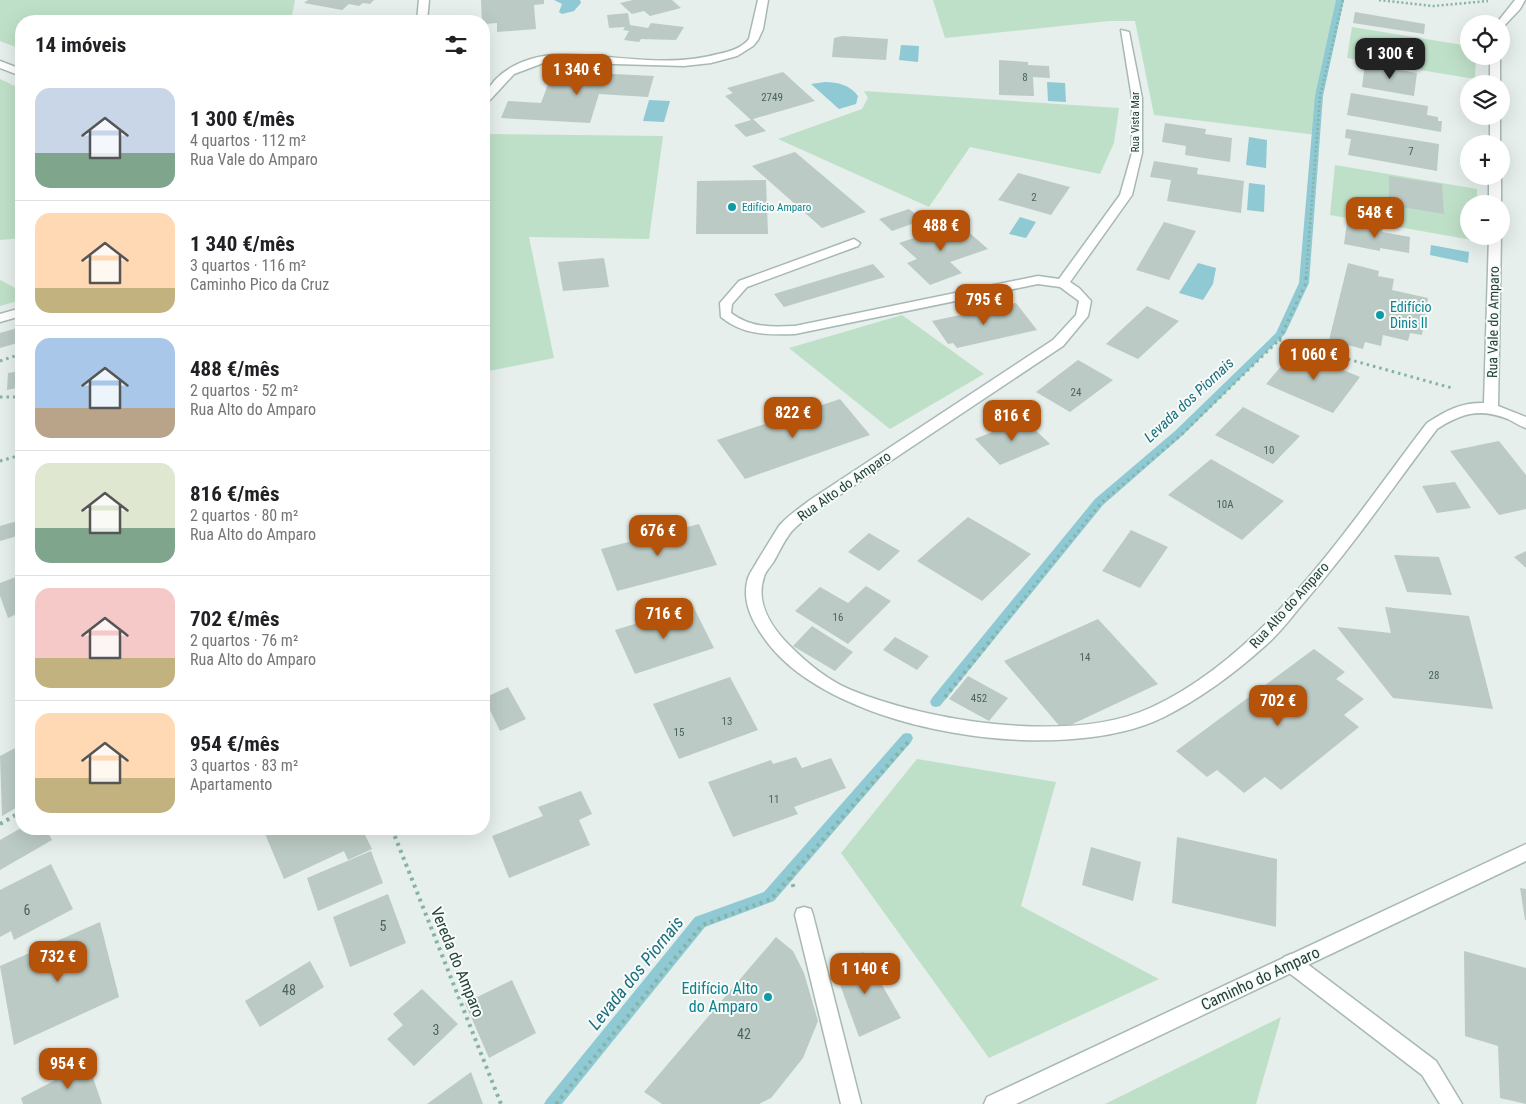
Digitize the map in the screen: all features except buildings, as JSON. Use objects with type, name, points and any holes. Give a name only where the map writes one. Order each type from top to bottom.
[{"type":"street","points":[[423,15],[424,0]]},
{"type":"street","points":[[490,92],[500,80],[511,72],[536,60],[553,58],[692,62],[730,54],[751,43],[756,32],[763,0]]},
{"type":"street","points":[[1507,15],[1520,2]]},
{"type":"street","name":"Rua Vista Mar","points":[[1063,283],[1126,195],[1137,153],[1137,98],[1124,32]]},
{"type":"street","points":[[0,64],[15,70]]},
{"type":"street","points":[[854,243],[743,284],[726,303],[725,314],[737,325],[760,331],[795,330],[1038,280],[1063,283]]},
{"type":"street","name":"Rua Vale do Amparo","points":[[1491,403],[1495,245]]},
{"type":"street","name":"Rua Alto do Amparo","points":[[1063,283],[1077,291],[1085,301],[1082,316],[1058,343],[815,504],[786,528],[756,577],[754,599],[761,622],[776,642],[804,670],[844,694],[926,721],[982,730],[1055,734],[1123,725],[1156,713],[1194,692],[1262,640],[1317,577],[1432,426],[1449,414],[1473,406],[1491,403],[1526,422]]},
{"type":"street","points":[[0,318],[15,314]]},
{"type":"street","name":"Caminho do Amparo","points":[[994,1104],[1526,852]]},
{"type":"street","points":[[804,915],[851,1104]]},
{"type":"street","points":[[1291,963],[1429,1068],[1452,1104]]},
{"type":"path","points":[[556,1104],[702,925],[771,899],[926,721],[1101,503],[1182,434],[1279,340],[1306,284],[1320,96],[1343,0]]},
{"type":"path","points":[[1379,0],[1399,5],[1439,7],[1496,0]]},
{"type":"path","points":[[1279,340],[1491,403]]},
{"type":"path","points":[[0,361],[15,356]]},
{"type":"path","points":[[0,397],[15,397]]},
{"type":"path","points":[[0,461],[15,457]]},
{"type":"path","points":[[0,824],[15,815]]},
{"type":"path","name":"Vereda do Amparo","points":[[394,835],[501,1104]]},
{"type":"green space","points":[[0,0],[295,0],[292,15],[15,15],[15,47],[0,41]]},
{"type":"green space","points":[[933,0],[1343,0],[1320,96],[1317,135],[1154,115],[1135,21],[1109,21],[945,38]]},
{"type":"green space","points":[[1352,27],[1460,45],[1460,65],[1476,65],[1475,75],[1460,75],[1460,77],[1347,58]]},
{"type":"green space","points":[[0,79],[15,86],[15,239],[0,240]]},
{"type":"green space","points":[[864,91],[1119,108],[1114,143],[1100,174],[970,147],[929,207],[778,139],[862,109],[868,98]]},
{"type":"green space","points":[[490,134],[663,136],[649,239],[529,237],[554,358],[490,371]]},
{"type":"green space","points":[[1335,165],[1477,189],[1477,195],[1460,195],[1460,238],[1330,215]]},
{"type":"green space","points":[[0,280],[15,288],[15,302],[0,306]]},
{"type":"green space","points":[[902,315],[984,374],[890,429],[789,348]]},
{"type":"green space","points":[[917,759],[1056,782],[1021,906],[1159,979],[989,1058],[841,853]]},
{"type":"green space","points":[[1281,1017],[1256,1104],[1105,1104]]},
{"type":"water","points":[[554,0],[580,0],[581,3],[574,11],[562,14],[559,12],[562,4]]},
{"type":"water","points":[[901,45],[919,46],[918,62],[899,60]]},
{"type":"water","points":[[825,82],[839,84],[851,89],[858,96],[856,104],[839,109],[811,84]]},
{"type":"water","points":[[1047,82],[1065,83],[1066,102],[1048,101]]},
{"type":"water","points":[[649,100],[670,101],[664,122],[643,121]]},
{"type":"water","points":[[1249,137],[1267,140],[1266,168],[1246,165]]},
{"type":"water","points":[[1249,183],[1265,185],[1264,212],[1247,210]]},
{"type":"water","points":[[1020,217],[1036,222],[1026,238],[1009,234]]},
{"type":"water","points":[[1431,245],[1469,252],[1468,263],[1430,255]]},
{"type":"water","points":[[1198,263],[1216,268],[1213,284],[1203,300],[1179,293]]},
{"type":"waterway","name":"Levada dos Piornais","points":[[936,702],[1099,502],[1179,433],[1280,334],[1304,283],[1319,96],[1340,0]]},
{"type":"waterway","name":"Levada dos Piornais","points":[[552,1104],[700,922],[769,897],[907,738]]},
{"type":"place","name":"Edifício Amparo","points":[[732,207]]},
{"type":"place","name":"Edifício Dinis II","points":[[1380,315]]},
{"type":"place","name":"Edifício Alto do Amparo","points":[[768,997]]}]
